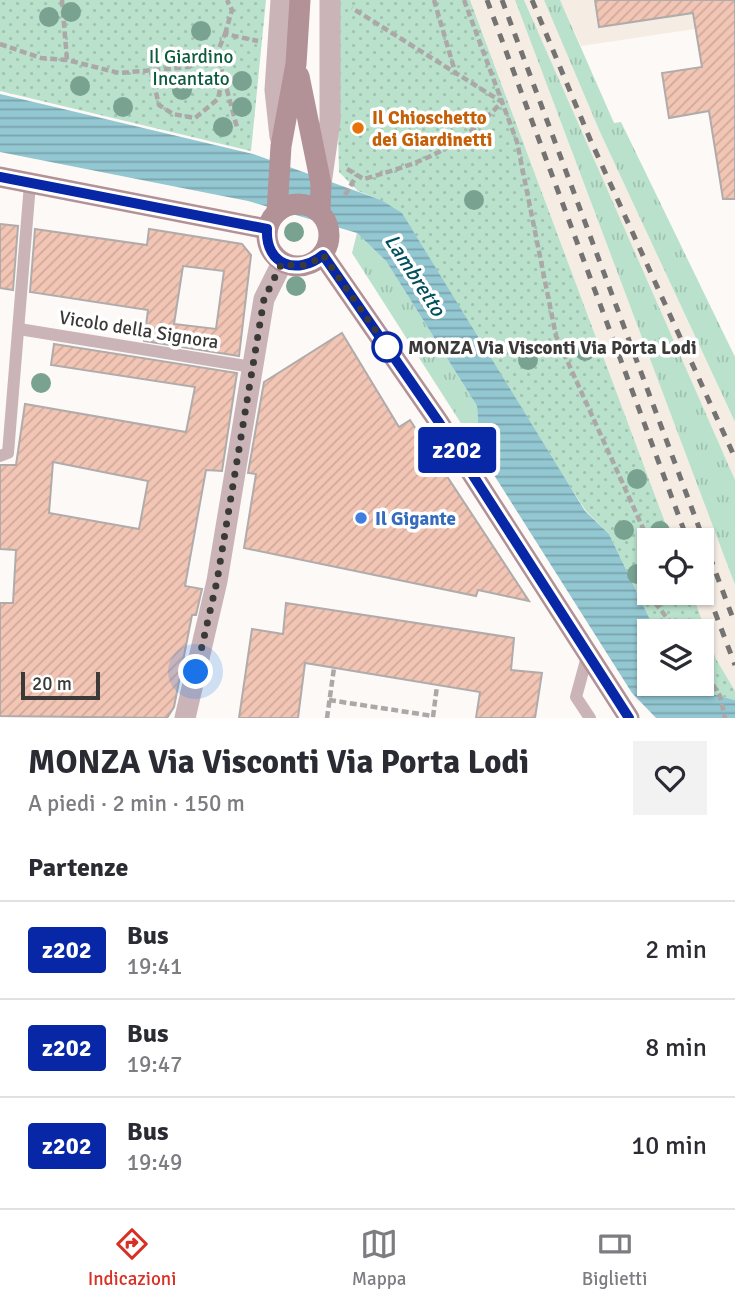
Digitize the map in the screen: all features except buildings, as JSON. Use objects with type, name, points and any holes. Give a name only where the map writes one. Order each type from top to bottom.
[{"type":"main road","points":[[300,0],[296,64],[281,146],[271,253],[282,263],[298,267],[312,264],[326,249]]},
{"type":"main road","points":[[296,64],[321,184],[320,212]]},
{"type":"main road","points":[[0,177],[30,184],[272,220],[290,205],[304,204],[320,212],[328,225],[326,249],[629,718]]},
{"type":"street","points":[[281,0],[275,90],[281,146]]},
{"type":"street","points":[[321,184],[330,121],[336,1]]},
{"type":"street","points":[[185,718],[217,581],[264,299],[282,263]]},
{"type":"lane","points":[[0,457],[8,453],[30,184]]},
{"type":"lane","name":"Vicolo della Signora","points":[[19,329],[252,367]]},
{"type":"lane","points":[[588,653],[576,697],[590,718]]},
{"type":"path","points":[[62,0],[67,60]]},
{"type":"path","points":[[227,0],[232,10],[217,53],[237,127]]},
{"type":"path","points":[[435,0],[456,76]]},
{"type":"path","points":[[464,0],[517,142],[528,185],[556,336],[643,528]]},
{"type":"path","points":[[336,1],[502,102]]},
{"type":"path","points":[[225,34],[278,46]]},
{"type":"path","points":[[0,44],[41,58],[67,60],[119,74],[189,67],[217,53]]},
{"type":"path","points":[[150,72],[159,105],[173,114],[195,118],[219,100],[223,75]]},
{"type":"path","points":[[345,155],[346,169],[364,179],[439,154],[472,133],[502,102]]},
{"type":"path","points":[[349,187],[357,175]]},
{"type":"path","points":[[657,605],[668,619]]},
{"type":"path","points":[[327,718],[334,668]]},
{"type":"path","points":[[329,700],[433,717],[437,686]]},
{"type":"path","points":[[714,686],[720,696],[725,718]]},
{"type":"shaded area","points":[[470,0],[515,0],[714,528],[667,528]]},
{"type":"shaded area","points":[[524,0],[544,0],[600,132],[735,422],[735,480]]},
{"type":"shaded area","points":[[560,0],[735,0],[735,23],[581,46]]},
{"type":"shaded area","points":[[714,529],[735,585],[735,691],[714,654],[714,619],[701,619],[696,605],[714,605]]},
{"type":"green space","name":"Il Giardino Incantato","points":[[0,0],[266,0],[251,151],[0,91]]},
{"type":"green space","points":[[339,0],[470,0],[667,528],[637,528],[637,592],[609,534],[586,511],[381,200],[358,191],[339,172],[336,41]]},
{"type":"green space","points":[[515,0],[524,0],[735,480],[735,585]]},
{"type":"green space","points":[[544,0],[560,0],[614,123],[621,122],[735,357],[735,422],[600,132]]},
{"type":"green space","points":[[357,233],[386,261],[477,406],[480,453],[352,253]]},
{"type":"green space","points":[[643,605],[696,605],[701,619],[650,619]]},
{"type":"green space","points":[[714,654],[735,691],[735,700],[714,695]]},
{"type":"water","name":"Lambretto","points":[[0,94],[253,154],[381,200],[402,213],[585,511],[609,534],[637,592],[637,605],[643,605],[650,619],[637,619],[637,696],[714,695],[735,700],[735,718],[656,718],[632,693],[480,453],[477,406],[386,261],[357,233],[248,201],[0,152]]},
{"type":"railway","points":[[487,0],[683,528]]},
{"type":"railway","points":[[502,0],[735,624]]},
{"type":"railway","points":[[532,0],[590,139],[735,458]]},
{"type":"railway","points":[[712,605],[735,665]]},
{"type":"bus line","name":"z202","points":[[0,177],[267,229],[266,239],[271,253],[282,263],[298,267],[312,264],[323,255],[438,421],[629,718]]},
{"type":"place","name":"Il Chioschetto dei Giardinetti","points":[[358,128]]},
{"type":"place","name":"MONZA Via Visconti Via Porta Lodi","points":[[387,347]]},
{"type":"place","name":"Il Gigante","points":[[361,518]]},
{"type":"route","points":[[196,672],[217,581],[264,299],[282,263],[298,267],[312,264],[323,255],[392,354],[387,347]]}]
